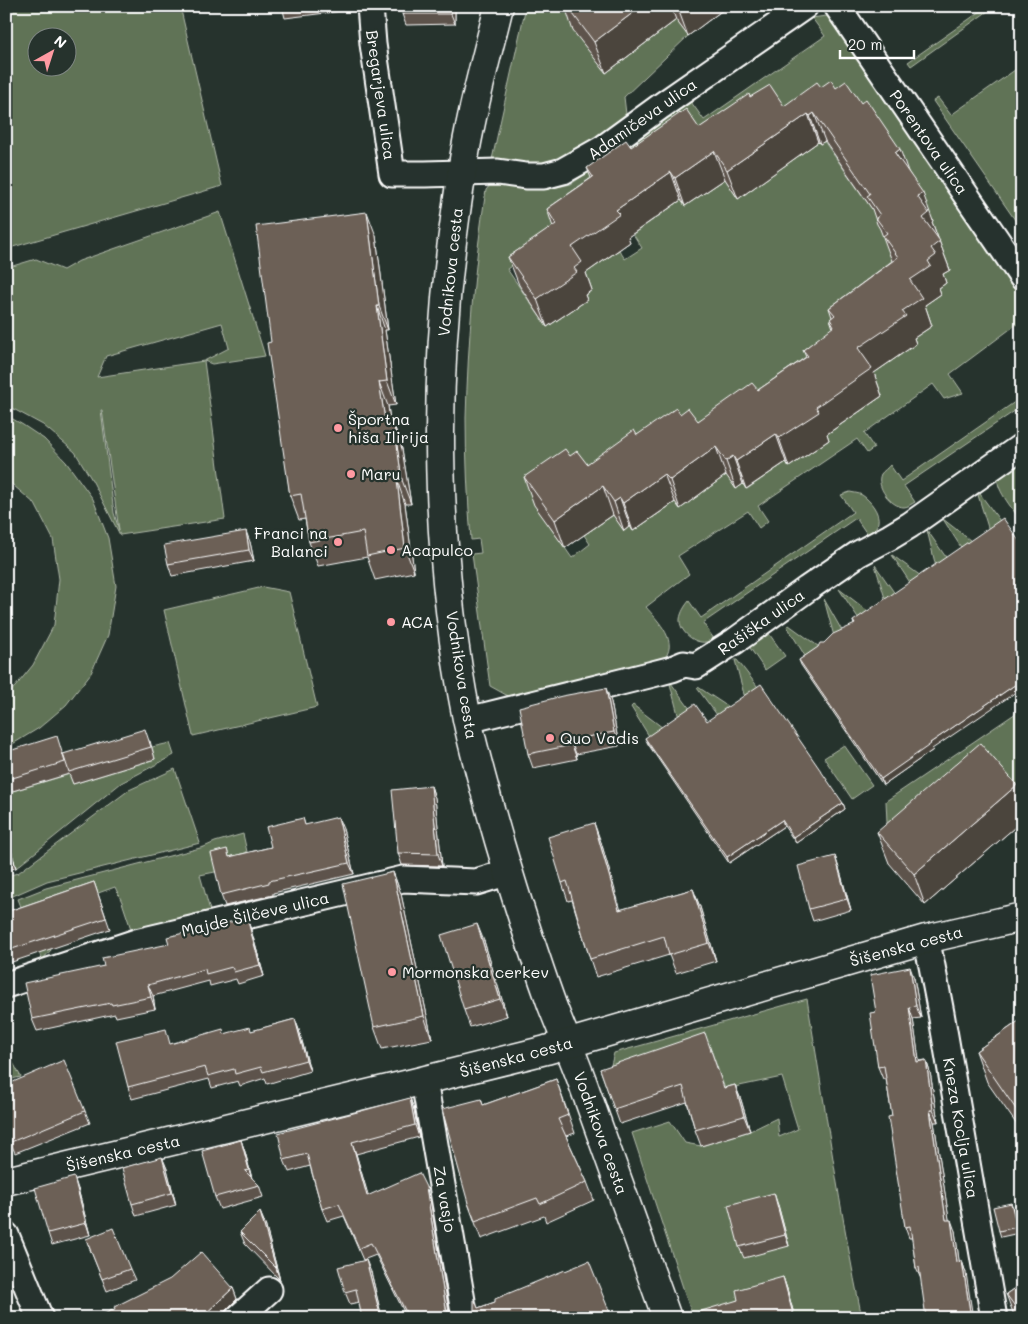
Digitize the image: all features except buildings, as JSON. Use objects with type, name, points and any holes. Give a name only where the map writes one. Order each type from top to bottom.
[{"type":"street","name":"Bregarjeva ulica","points":[[370,6],[373,44],[392,174],[462,173]]},
{"type":"street","name":"Vodnikova cesta","points":[[499,6],[469,131],[450,253],[443,333],[441,492],[444,539],[457,658],[481,777],[539,967],[667,1318]]},
{"type":"street","name":"Adamičeva ulica","points":[[462,173],[498,172],[526,176],[544,176],[563,171],[602,149],[805,6]]},
{"type":"street","name":"Porentova ulica","points":[[837,6],[1022,277]]},
{"type":"street","name":"Rašiška ulica","points":[[468,720],[653,674],[684,664],[696,666],[735,641],[858,554],[910,525],[1022,446]]},
{"type":"street","name":"Majde Šilčeve ulica","points":[[6,985],[136,942],[403,879],[476,882],[509,872]]},
{"type":"street","name":"Šišenska cesta","points":[[6,1181],[424,1081],[568,1044],[926,939],[1022,916]]},
{"type":"street","name":"Kneza Koclja ulica","points":[[926,939],[941,1012],[994,1318]]},
{"type":"street","name":"Za vasjo","points":[[424,1081],[465,1318]]},
{"type":"street","points":[[6,1235],[40,1318]]},
{"type":"street","points":[[238,1318],[269,1290]]},
{"type":"green space","points":[[6,6],[180,6],[222,186],[6,249]]},
{"type":"green space","points":[[526,6],[606,6],[606,73],[676,20],[688,36],[624,97],[626,114],[565,163],[533,168],[491,164]]},
{"type":"green space","points":[[988,6],[995,6],[911,66],[908,62]]},
{"type":"green space","points":[[826,16],[832,18],[1022,298],[1022,330],[1017,324],[950,374],[963,393],[944,399],[933,384],[864,433],[874,448],[867,453],[857,439],[758,506],[768,521],[759,528],[748,511],[678,556],[689,574],[646,607],[666,632],[668,640],[667,654],[659,664],[648,669],[508,696],[490,686],[472,554],[481,553],[479,539],[471,540],[467,479],[466,418],[468,361],[478,247],[486,190],[490,185],[496,184],[533,189],[571,184],[691,102],[704,120],[825,36],[812,18]],"holes":[[[807,125],[933,221],[928,225],[941,276],[938,289],[921,308],[912,339],[869,376],[882,396],[826,435],[829,440],[790,466],[786,462],[747,489],[743,484],[726,475],[675,502],[633,531],[630,526],[624,530],[613,515],[584,535],[590,544],[572,558],[535,505],[845,355],[897,261],[881,222],[824,141],[820,144]],[[805,151],[738,198],[725,179],[685,205],[681,200],[633,234],[642,248],[625,259],[619,250],[582,275],[584,296],[547,327],[507,269],[604,191]]]},
{"type":"green space","points":[[1022,65],[1022,194],[1016,198],[1022,207],[1022,230],[933,101],[938,98],[951,115]]},
{"type":"green space","points":[[220,212],[265,356],[212,364],[204,361],[225,519],[120,535],[92,480],[75,452],[43,425],[6,405],[6,268],[36,259],[63,270],[79,261]],"holes":[[[222,323],[229,348],[204,361],[97,377],[106,356]],[[102,410],[119,530],[114,513]]]},
{"type":"green space","points":[[1022,397],[1022,406],[904,486],[915,502],[905,507],[899,506],[894,504],[885,495],[880,479],[881,474],[890,465],[901,481]]},
{"type":"green space","points":[[6,415],[44,439],[66,462],[93,499],[108,538],[116,586],[108,635],[91,673],[66,705],[39,728],[6,748],[6,695],[33,665],[54,625],[59,579],[53,539],[35,504],[6,479]]},
{"type":"green space","points":[[1022,466],[1022,522],[1003,495],[998,479],[1004,468]]},
{"type":"green space","points":[[850,492],[862,495],[874,507],[878,518],[874,529],[867,534],[856,518],[703,623],[714,639],[701,642],[688,636],[680,624],[680,619],[683,609],[689,601],[701,618],[853,512],[841,495]]},
{"type":"green space","points":[[980,494],[1003,525],[990,534],[978,495]]},
{"type":"green space","points":[[943,519],[975,544],[964,552]]},
{"type":"green space","points":[[927,530],[950,563],[937,571]]},
{"type":"green space","points":[[892,555],[925,579],[913,587]]},
{"type":"green space","points":[[875,565],[898,598],[887,605]]},
{"type":"green space","points":[[263,587],[289,592],[317,707],[193,736],[164,610]]},
{"type":"green space","points":[[839,589],[873,615],[861,622]]},
{"type":"green space","points":[[824,599],[845,636],[835,640]]},
{"type":"green space","points":[[789,625],[822,649],[808,661],[787,626]]},
{"type":"green space","points":[[767,631],[785,656],[765,670],[748,645]]},
{"type":"green space","points":[[735,660],[737,660],[761,691],[746,702]]},
{"type":"green space","points":[[670,684],[693,713],[680,722]]},
{"type":"green space","points":[[698,687],[733,710],[720,719]]},
{"type":"green space","points":[[633,705],[667,731],[652,741],[631,707]]},
{"type":"green space","points":[[1022,709],[1022,808],[992,774],[889,863],[886,801]]},
{"type":"green space","points":[[170,743],[174,755],[121,783],[16,868],[6,832],[6,793],[70,774],[73,784],[155,759],[152,747]]},
{"type":"green space","points":[[844,745],[872,785],[852,799],[824,758]]},
{"type":"green space","points":[[175,769],[200,843],[47,881],[6,899],[6,876],[18,873],[129,790]]},
{"type":"green space","points":[[243,834],[250,865],[200,875],[211,914],[133,935],[115,887],[39,914],[51,950],[42,960],[18,899],[46,888],[204,847]]},
{"type":"green space","points":[[807,999],[862,1318],[795,1318],[787,1289],[723,1318],[693,1318],[632,1133],[670,1121],[685,1143],[701,1146],[750,1131],[777,1118],[779,1137],[798,1129],[782,1077],[725,1089],[711,1050],[606,1085],[614,1053]]},
{"type":"green space","points":[[6,1050],[21,1077],[6,1080]]},
{"type":"place","name":"Športna hiša Ilirija","points":[[338,428]]},
{"type":"place","name":"Maru","points":[[351,474]]},
{"type":"place","name":"Franci na Balanci","points":[[338,542]]},
{"type":"place","name":"Acapulco","points":[[391,550]]},
{"type":"place","name":"ACA","points":[[391,622]]},
{"type":"place","name":"Quo Vadis","points":[[550,738]]},
{"type":"place","name":"Mormonska cerkev","points":[[392,972]]}]
